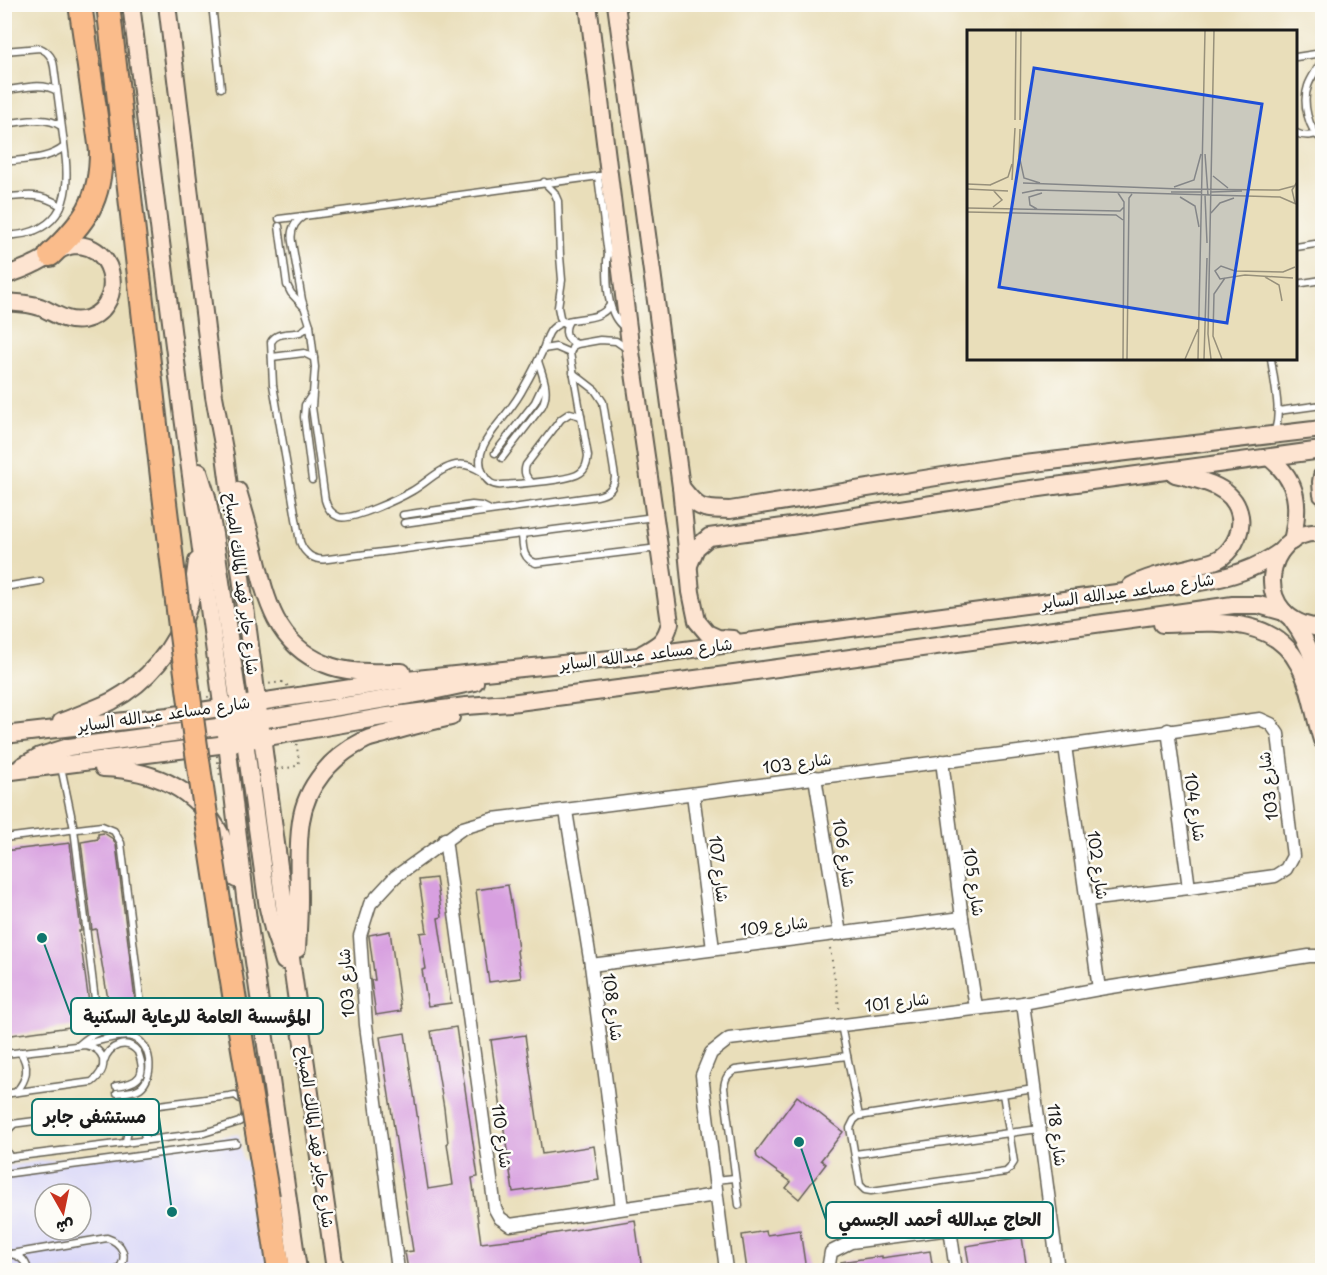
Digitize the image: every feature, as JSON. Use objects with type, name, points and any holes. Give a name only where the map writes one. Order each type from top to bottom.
[{"type":"highway","points":[[50,255],[78,227],[87,214],[95,199],[101,167],[101,151],[80,4]]},
{"type":"highway","points":[[108,4],[182,638],[221,916],[279,1270]]},
{"type":"street","points":[[131,4],[200,539],[240,721]]},
{"type":"street","name":"شارع جابر فهد المالك الصباح","points":[[167,4],[214,396],[225,455],[257,702]]},
{"type":"street","points":[[588,4],[603,128],[603,175],[617,239],[670,623],[667,636],[659,644],[639,656]]},
{"type":"street","points":[[616,4],[697,621],[707,633],[718,638],[755,641]]},
{"type":"street","points":[[603,128],[631,122]]},
{"type":"street","points":[[4,276],[36,263],[66,246],[77,245],[89,247],[99,253],[107,262],[113,283],[105,307],[96,315],[86,319],[74,321],[63,319],[40,307],[25,303],[4,302]]},
{"type":"street","points":[[681,487],[694,503],[705,509],[730,510],[999,467],[1323,429]]},
{"type":"street","points":[[186,438],[201,478],[211,515],[268,908],[280,950],[294,982]]},
{"type":"street","points":[[689,566],[696,548],[709,537],[1003,493],[1323,450]]},
{"type":"street","points":[[225,455],[248,526],[265,595],[274,616],[287,636],[303,652],[325,664],[349,670],[439,676]]},
{"type":"street","points":[[1270,458],[1280,466],[1294,489],[1297,514],[1286,546],[1275,563],[1272,589],[1276,602],[1304,636],[1312,655],[1323,706]]},
{"type":"street","points":[[999,467],[993,473],[992,482],[996,489],[1003,493]]},
{"type":"street","points":[[1119,593],[1151,577],[1221,558],[1232,548],[1239,534],[1240,513],[1235,501],[1226,492],[1200,480],[1173,474],[1144,474]]},
{"type":"street","points":[[1323,476],[1321,482],[1323,495]]},
{"type":"street","name":"شارع مساعد عبدالله الساير","points":[[9,772],[227,744],[240,721],[257,702],[387,682],[639,656],[1229,577],[1256,566],[1304,535],[1323,533]]},
{"type":"street","points":[[42,730],[111,701],[132,688],[165,654],[178,634],[187,612],[200,539]]},
{"type":"street","points":[[667,595],[680,597],[692,592]]},
{"type":"street","name":"شارع مساعد عبدالله الساير","points":[[4,735],[168,716],[240,721],[262,738],[388,716],[734,674],[1233,605],[1259,605],[1306,626],[1323,628]]},
{"type":"street","points":[[1095,625],[1226,623],[1269,634],[1281,642],[1299,664],[1323,740]]},
{"type":"street","points":[[9,772],[40,756],[69,747],[451,687],[512,670]]},
{"type":"street","points":[[294,982],[299,925],[301,819],[316,780],[346,750],[364,740],[400,729],[510,703]]},
{"type":"street","name":"شارع 103","points":[[398,1270],[366,1025],[360,936],[370,904],[395,877],[463,828],[493,819],[1065,746],[1260,718],[1271,724],[1278,734],[1293,856],[1286,869],[1275,876],[1087,900]]},
{"type":"street","name":"شارع 104","points":[[1168,730],[1189,888]]},
{"type":"street","name":"شارع جابر فهد المالك الصباح","points":[[262,738],[334,1270]]},
{"type":"street","points":[[227,744],[246,905],[298,1270]]},
{"type":"street","name":"شارع 102","points":[[1065,746],[1099,989]]},
{"type":"street","name":"شارع 105","points":[[942,761],[976,1008]]},
{"type":"street","points":[[62,765],[122,768],[143,772],[181,789],[211,819],[222,837],[246,905]]},
{"type":"street","name":"شارع 106","points":[[815,777],[834,935]]},
{"type":"street","name":"شارع 107","points":[[693,794],[713,949]]},
{"type":"street","name":"شارع 108","points":[[566,811],[591,965],[622,1208]]},
{"type":"street","name":"شارع 110","points":[[445,839],[495,1209],[500,1218],[510,1225],[716,1195]]},
{"type":"street","name":"شارع 109","points":[[591,965],[962,918]]},
{"type":"street","name":"شارع 101","points":[[1310,956],[1323,948]]},
{"type":"street","name":"شارع 101","points":[[726,1270],[702,1074],[711,1053],[729,1039],[1023,1003],[1099,989],[1310,956],[1323,956]]},
{"type":"street","name":"شارع 118","points":[[1023,1003],[1058,1270]]},
{"type":"street","points":[[828,1270],[831,1252],[851,1242],[950,1229],[1050,1212]]},
{"type":"street","points":[[950,1229],[956,1270]]},
{"type":"lane","points":[[212,4],[221,88]]},
{"type":"lane","points":[[4,51],[34,48],[49,53],[53,62],[67,168],[67,187],[61,206],[50,220],[28,233],[4,236]]},
{"type":"lane","points":[[1297,57],[1323,52]]},
{"type":"lane","points":[[1323,63],[1320,64],[1307,87],[1306,109],[1310,126],[1323,140]]},
{"type":"lane","points":[[4,89],[43,86],[57,91]]},
{"type":"lane","points":[[4,124],[44,120],[61,126]]},
{"type":"lane","points":[[1297,133],[1319,134]]},
{"type":"lane","points":[[4,162],[46,157],[64,147]]},
{"type":"lane","points":[[304,306],[291,293],[287,285],[279,222],[304,216],[603,175],[610,305],[616,321],[628,330]]},
{"type":"lane","points":[[544,182],[551,188],[558,201],[562,280],[558,307],[560,317],[566,322],[568,339],[577,344]]},
{"type":"lane","points":[[4,198],[34,195],[44,197],[61,206]]},
{"type":"lane","points":[[304,216],[294,226],[291,237],[310,326],[316,372],[312,407],[325,500],[329,510],[339,517],[350,517],[394,500],[456,465],[470,466],[482,472]]},
{"type":"lane","points":[[608,255],[617,239]]},
{"type":"lane","points":[[1297,247],[1315,244],[1323,247]]},
{"type":"lane","points":[[1297,284],[1323,280]]},
{"type":"lane","points":[[610,305],[599,315],[558,324],[549,333],[538,360],[514,404],[484,444],[480,455],[482,472],[487,480],[494,485],[502,485],[573,477],[584,470],[588,456],[570,353],[573,346],[577,344],[600,339],[621,344],[631,352]]},
{"type":"lane","points":[[310,326],[300,332],[274,337],[271,342],[273,385],[300,542],[310,556],[328,560],[655,517]]},
{"type":"lane","points":[[543,349],[556,347],[570,353]]},
{"type":"lane","points":[[272,357],[304,353],[314,359]]},
{"type":"lane","points":[[501,458],[542,406],[546,394],[545,382],[538,360]]},
{"type":"lane","points":[[1271,360],[1278,411],[1277,426],[1272,435]]},
{"type":"lane","points":[[404,523],[606,493],[612,487],[615,477],[603,402],[595,390],[573,373]]},
{"type":"lane","points":[[495,453],[535,402],[545,382]]},
{"type":"lane","points":[[312,480],[304,413],[305,405],[313,393]]},
{"type":"lane","points":[[1278,411],[1323,405]]},
{"type":"lane","points":[[531,482],[525,475],[526,465],[561,419],[570,413],[581,416]]},
{"type":"lane","points":[[402,515],[477,505],[491,511]]},
{"type":"lane","points":[[522,534],[525,556],[536,563],[660,548]]},
{"type":"lane","points":[[4,587],[40,581]]},
{"type":"lane","points":[[62,765],[74,829],[97,1016]]},
{"type":"lane","points":[[4,838],[102,826],[114,831],[121,843],[142,1010],[136,1022],[97,1032],[85,1038],[82,1045]]},
{"type":"lane","points":[[841,1025],[859,1116]]},
{"type":"lane","points":[[4,1054],[82,1045],[129,1036],[136,1038],[145,1047],[149,1066],[147,1079],[137,1090],[117,1090],[131,1084],[140,1076],[141,1069],[138,1052],[130,1045],[120,1044],[106,1053],[102,1071],[92,1082],[4,1094]]},
{"type":"lane","points":[[82,1045],[93,1046],[99,1051],[104,1064]]},
{"type":"lane","points":[[16,1093],[26,1075],[25,1060],[20,1052]]},
{"type":"lane","points":[[739,1204],[724,1088],[725,1079],[735,1070],[847,1056]]},
{"type":"lane","points":[[1003,1094],[1014,1162],[1006,1172],[871,1191],[865,1190],[860,1185],[850,1128],[859,1116],[1034,1089]]},
{"type":"lane","points":[[4,1125],[235,1095],[241,1098],[247,1107],[244,1118],[239,1122],[204,1133],[7,1158],[4,1146]]},
{"type":"lane","points":[[144,1107],[141,1124],[146,1140]]},
{"type":"lane","points":[[118,1110],[128,1125],[125,1143]]},
{"type":"lane","points":[[4,1139],[13,1124]]},
{"type":"lane","points":[[855,1154],[1040,1129]]},
{"type":"lane","points":[[4,1174],[236,1143]]},
{"type":"lane","points":[[714,1180],[735,1178]]},
{"type":"lane","points":[[8,1254],[107,1238],[122,1249],[123,1261],[118,1270]]},
{"type":"lane","points":[[8,1254],[16,1255],[24,1260],[28,1270]]},
{"type":"path","points":[[834,935],[841,1025]]},
{"type":"shaded area","points":[[239,1134],[243,1161],[255,1159],[273,1270],[5,1270],[4,1166]]},
{"type":"building","points":[[104,833],[113,839],[116,845],[136,1008],[121,1011],[123,1021],[112,1023],[96,929],[92,930],[81,842],[98,839],[98,834]]},
{"type":"building","points":[[70,843],[92,1024],[4,1036],[4,851]]},
{"type":"building","points":[[436,878],[442,917],[438,918],[451,1003],[428,1006],[422,970],[426,969],[420,933],[427,932],[419,880]]},
{"type":"building","points":[[508,885],[521,978],[489,982],[476,890]]},
{"type":"building","points":[[390,931],[401,1011],[376,1015],[371,980],[375,980],[369,935]]},
{"type":"building","points":[[456,1027],[478,1177],[472,1178],[481,1243],[635,1220],[642,1270],[408,1270],[405,1252],[413,1251],[380,1037],[405,1033],[428,1189],[453,1185],[444,1108],[431,1031]]},
{"type":"building","points":[[525,1035],[542,1154],[594,1146],[599,1180],[513,1192],[491,1040]]},
{"type":"building","points":[[797,1096],[843,1132],[821,1160],[826,1164],[799,1199],[786,1188],[791,1182],[757,1157],[756,1152]]},
{"type":"building","points":[[800,1230],[806,1270],[747,1270],[742,1235],[766,1231],[767,1235]]},
{"type":"building","points":[[1022,1237],[1027,1270],[970,1270],[966,1246]]},
{"type":"building","points":[[930,1251],[933,1270],[842,1270],[841,1262]]},
{"type":"place","name":"المؤسسة العامة للرعاية السكنية","points":[[42,938]]},
{"type":"place","name":"الحاج عبدالله أحمد الجسمي","points":[[799,1142]]},
{"type":"place","name":"مستشفى جابر","points":[[172,1212]]}]
